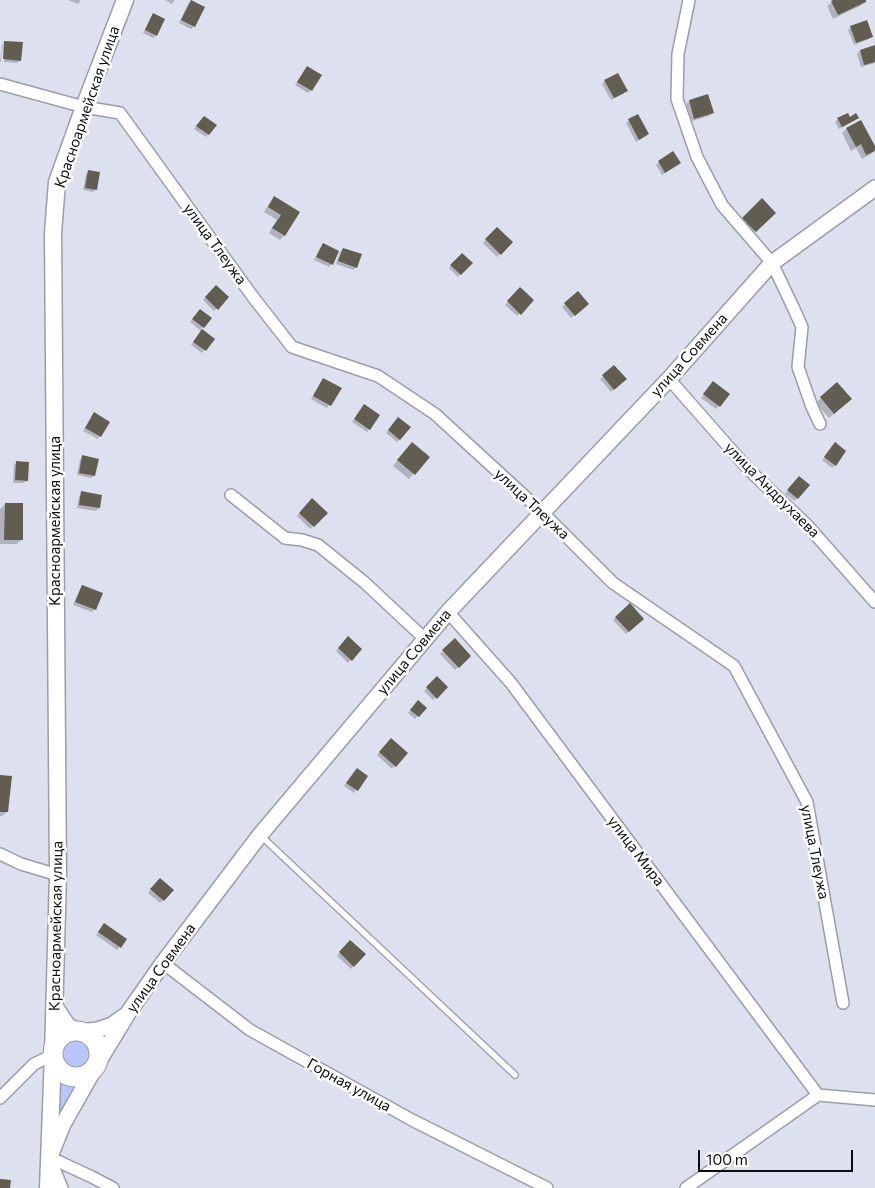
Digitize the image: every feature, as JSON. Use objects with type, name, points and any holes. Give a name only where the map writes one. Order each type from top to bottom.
[{"type":"main road","name":"Красноармейская улица","points":[[49,1157],[58,875],[53,233],[57,182],[125,0]]},
{"type":"main road","points":[[71,1032],[81,1032],[90,1036],[97,1044],[99,1054],[97,1064],[92,1071],[84,1076],[67,1076],[60,1071],[55,1063],[53,1055],[55,1045],[62,1036],[71,1032]]},
{"type":"main road","name":"улица Совмена","points":[[48,1188],[49,1157]]},
{"type":"street","points":[[689,0],[678,54],[677,99],[698,157],[722,205],[772,263],[802,327],[798,367],[820,424]]},
{"type":"street","name":"улица Тлеужа","points":[[0,84],[84,107],[120,113],[253,297],[292,347],[378,376],[435,414],[543,513],[613,583],[734,666],[807,802],[843,1003]]},
{"type":"street","name":"улица Совмена","points":[[49,1157],[63,1124],[97,1064],[128,1013],[163,963],[260,835],[448,612],[669,379],[772,263],[875,188]]},
{"type":"street","name":"улица Андрухаева","points":[[669,379],[749,470],[808,524],[875,602]]},
{"type":"street","points":[[231,495],[284,538],[302,540],[318,545],[364,582],[426,639]]},
{"type":"street","name":"улица Мира","points":[[448,612],[511,683],[818,1095]]},
{"type":"street","points":[[0,854],[21,864],[58,875]]},
{"type":"street","name":"Горная улица","points":[[163,963],[250,1030],[412,1120],[547,1188]]},
{"type":"street","points":[[54,1005],[66,1023],[81,1032],[97,1030],[112,1025],[128,1013]]},
{"type":"street","points":[[0,1098],[34,1064],[53,1055]]},
{"type":"street","points":[[686,1188],[818,1095],[875,1100]]},
{"type":"street","points":[[49,1157],[62,1188]]},
{"type":"street","points":[[49,1157],[92,1176],[113,1188]]},
{"type":"lane","points":[[260,835],[515,1075]]},
{"type":"shaded area","points":[[71,1037],[85,1038],[88,1041],[94,1057],[89,1068],[83,1071],[70,1072],[60,1063],[61,1045]]},
{"type":"shaded area","points":[[58,1072],[70,1081],[79,1081],[61,1112],[58,1111]]},
{"type":"building","points":[[191,0],[205,7],[195,27],[181,20]]},
{"type":"building","points":[[866,0],[866,2],[838,15],[831,1]]},
{"type":"building","points":[[153,13],[165,19],[157,36],[145,30]]},
{"type":"building","points":[[867,20],[873,37],[856,43],[850,26]]},
{"type":"building","points":[[4,41],[23,42],[21,61],[3,59]]},
{"type":"building","points":[[875,45],[875,62],[864,65],[860,50]]},
{"type":"building","points":[[307,66],[322,75],[312,91],[297,82]]},
{"type":"building","points":[[618,73],[628,91],[614,98],[604,80]]},
{"type":"building","points":[[708,94],[714,113],[694,119],[689,100]]},
{"type":"building","points":[[848,113],[850,117],[856,113],[859,118],[842,127],[837,118]]},
{"type":"building","points":[[638,114],[649,134],[639,140],[628,119]]},
{"type":"building","points":[[204,116],[217,125],[209,135],[196,126]]},
{"type":"building","points":[[861,120],[875,146],[875,151],[866,155],[861,144],[856,147],[846,128]]},
{"type":"building","points":[[673,151],[681,163],[665,173],[658,161]]},
{"type":"building","points":[[88,170],[100,172],[97,190],[85,188]]},
{"type":"building","points":[[274,196],[300,212],[285,236],[272,228],[281,215],[268,207]]},
{"type":"building","points":[[762,198],[776,213],[756,232],[742,218]]},
{"type":"building","points":[[497,227],[513,242],[501,255],[485,239]]},
{"type":"building","points":[[323,243],[339,251],[333,265],[316,257]]},
{"type":"building","points":[[343,248],[362,254],[357,268],[338,261]]},
{"type":"building","points":[[462,253],[473,263],[461,275],[450,265]]},
{"type":"building","points":[[216,285],[229,297],[218,310],[205,297]]},
{"type":"building","points":[[520,287],[534,300],[521,315],[507,301]]},
{"type":"building","points":[[578,291],[589,304],[575,316],[564,303]]},
{"type":"building","points":[[200,309],[212,318],[204,328],[192,319]]},
{"type":"building","points":[[202,329],[215,339],[206,351],[193,342]]},
{"type":"building","points":[[614,365],[627,379],[614,390],[602,375]]},
{"type":"building","points":[[323,378],[342,388],[331,406],[313,396]]},
{"type":"building","points":[[713,381],[730,394],[720,407],[703,394]]},
{"type":"building","points":[[837,382],[852,399],[834,414],[820,397]]},
{"type":"building","points":[[364,404],[380,415],[370,430],[354,419]]},
{"type":"building","points":[[94,412],[110,422],[101,437],[85,428]]},
{"type":"building","points":[[398,417],[411,427],[400,440],[388,430]]},
{"type":"building","points":[[412,442],[430,457],[415,475],[397,460]]},
{"type":"building","points":[[835,442],[846,451],[836,466],[824,457]]},
{"type":"building","points":[[82,455],[99,459],[95,476],[79,473]]},
{"type":"building","points":[[16,461],[29,462],[28,481],[15,480]]},
{"type":"building","points":[[799,476],[810,485],[798,499],[787,490]]},
{"type":"building","points":[[81,491],[102,495],[100,508],[79,505]]},
{"type":"building","points":[[312,498],[328,513],[314,527],[299,513]]},
{"type":"building","points":[[5,503],[23,503],[23,540],[4,540]]},
{"type":"building","points":[[82,585],[103,593],[96,610],[75,602]]},
{"type":"building","points":[[630,603],[644,619],[629,632],[615,617]]},
{"type":"building","points":[[348,636],[362,649],[352,661],[338,648]]},
{"type":"building","points":[[455,638],[471,656],[459,668],[442,650]]},
{"type":"building","points":[[437,676],[448,687],[437,699],[426,687]]},
{"type":"building","points":[[418,700],[427,708],[419,717],[410,710]]},
{"type":"building","points":[[391,738],[408,753],[396,767],[379,752]]},
{"type":"building","points":[[357,768],[368,776],[358,791],[346,783]]},
{"type":"building","points":[[0,775],[12,776],[8,812],[0,812]]},
{"type":"building","points":[[160,878],[174,890],[164,901],[150,889]]},
{"type":"building","points":[[104,923],[127,939],[121,948],[98,932]]},
{"type":"building","points":[[350,940],[366,954],[354,967],[339,952]]},
{"type":"building","points":[[0,1179],[11,1180],[10,1188],[0,1188]]}]
